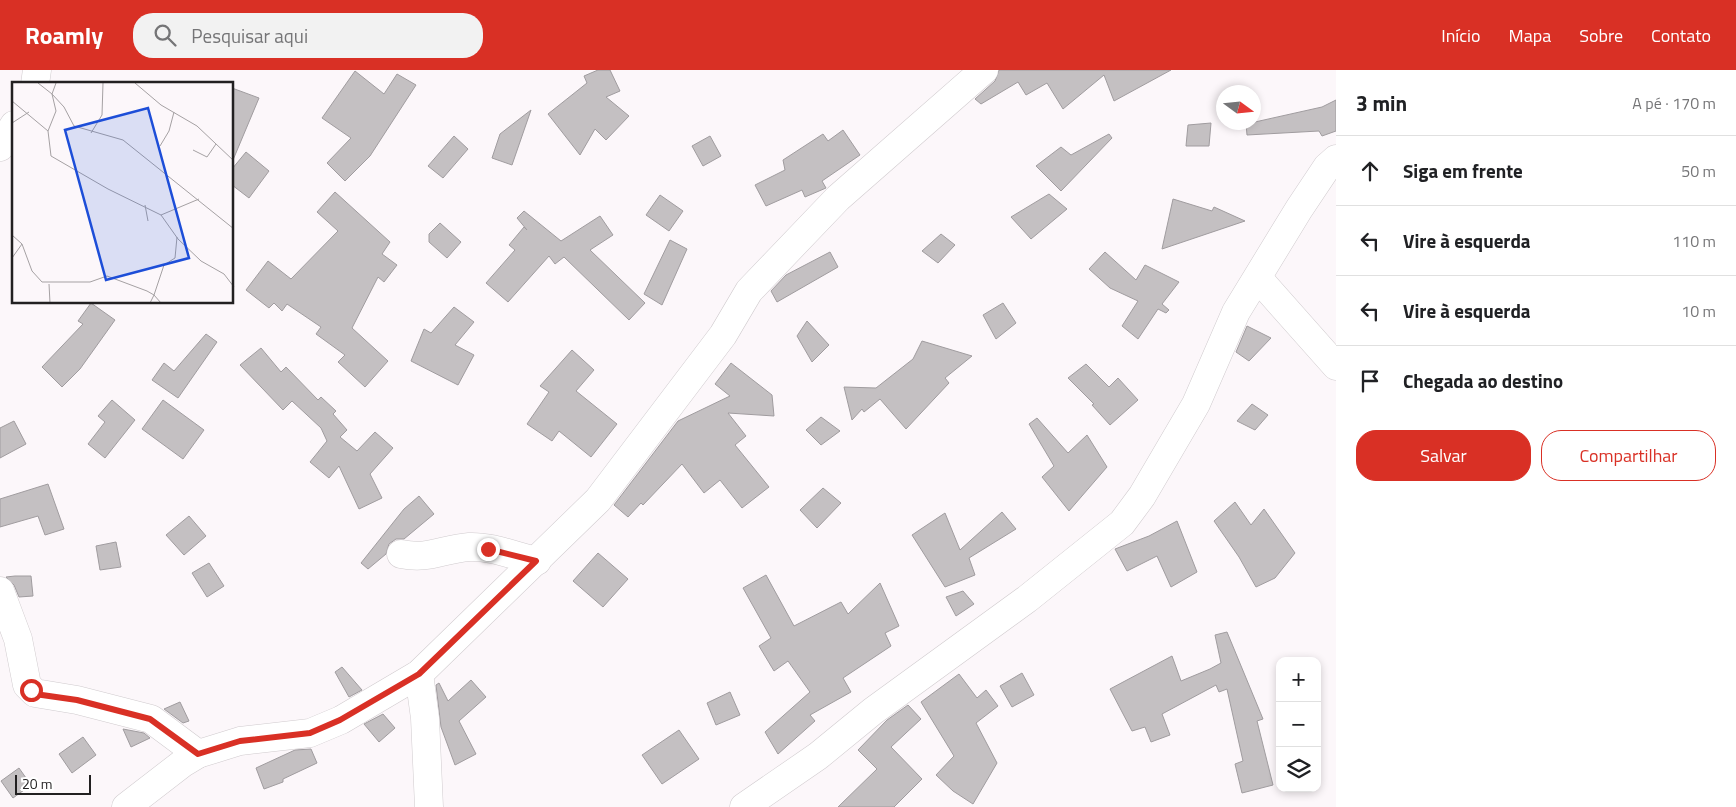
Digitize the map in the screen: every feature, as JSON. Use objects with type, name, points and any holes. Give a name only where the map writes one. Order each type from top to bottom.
[{"type":"street","points":[[126,807],[183,763],[198,754],[240,741],[310,733],[340,720],[419,674],[598,500],[722,335],[749,291],[838,198],[984,70]]},
{"type":"street","points":[[0,147],[12,128]]},
{"type":"street","points":[[744,807],[818,756],[873,711],[1027,599],[1122,523],[1142,496],[1196,404],[1236,312],[1299,209],[1327,167],[1336,159]]},
{"type":"street","points":[[1258,278],[1336,366]]},
{"type":"street","points":[[401,554],[429,556],[470,547],[488,549],[536,561]]},
{"type":"street","points":[[0,591],[18,639],[26,685],[35,694],[77,700],[150,719],[198,754]]},
{"type":"street","points":[[419,674],[425,718],[429,807]]},
{"type":"building","points":[[598,70],[610,70],[620,91],[606,97],[629,116],[606,140],[595,129],[580,155],[548,114],[587,83],[584,76]]},
{"type":"building","points":[[999,70],[1171,70],[1114,101],[1104,75],[1063,109],[1047,83],[1026,95],[1018,82],[981,104],[975,99],[995,81]]},
{"type":"building","points":[[355,71],[384,94],[397,74],[416,85],[370,156],[345,181],[327,163],[351,138],[322,118]]},
{"type":"building","points":[[234,89],[259,98],[234,158]]},
{"type":"building","points":[[1336,100],[1336,131],[1322,136],[1319,131],[1247,135],[1247,130],[1261,130],[1261,121],[1322,107]]},
{"type":"building","points":[[531,110],[512,165],[492,158],[500,134]]},
{"type":"building","points":[[1211,123],[1209,146],[1186,146],[1188,125]]},
{"type":"building","points":[[843,130],[860,155],[822,181],[826,188],[805,197],[802,190],[766,206],[755,185],[785,170],[783,160],[823,134],[828,141]]},
{"type":"building","points":[[1109,134],[1112,138],[1061,191],[1036,166],[1061,147],[1071,155]]},
{"type":"building","points":[[454,136],[468,149],[443,178],[428,166]]},
{"type":"building","points":[[710,136],[721,156],[703,166],[692,146]]},
{"type":"building","points":[[246,152],[269,171],[249,198],[234,187],[234,167]]},
{"type":"building","points":[[335,192],[390,242],[382,254],[397,265],[384,282],[378,277],[352,328],[388,361],[365,387],[338,362],[345,355],[316,334],[321,327],[287,304],[282,311],[274,303],[269,308],[246,290],[268,261],[291,279],[338,231],[317,212]]},
{"type":"building","points":[[1049,194],[1067,209],[1031,239],[1011,217]]},
{"type":"building","points":[[660,195],[683,211],[669,231],[646,215]]},
{"type":"building","points":[[1173,199],[1212,211],[1214,207],[1245,221],[1162,249]]},
{"type":"building","points":[[524,211],[561,241],[600,216],[613,235],[590,250],[645,303],[629,320],[564,257],[555,264],[549,256],[508,302],[486,283],[515,250],[509,245],[524,227],[527,230],[517,218]]},
{"type":"building","points":[[440,223],[461,242],[447,258],[429,242],[429,234]]},
{"type":"building","points":[[941,234],[955,245],[938,263],[922,251]]},
{"type":"building","points":[[670,240],[687,249],[662,305],[644,294]]},
{"type":"building","points":[[830,252],[838,267],[777,302],[771,291],[786,275]]},
{"type":"building","points":[[1105,252],[1136,280],[1145,265],[1179,282],[1162,304],[1169,310],[1166,313],[1158,309],[1138,339],[1122,326],[1138,301],[1110,288],[1089,269]]},
{"type":"building","points":[[1003,303],[1016,323],[996,339],[983,315]]},
{"type":"building","points":[[90,304],[115,320],[80,369],[62,387],[42,367],[83,324],[78,321]]},
{"type":"building","points":[[454,307],[474,322],[455,345],[474,355],[458,385],[411,361],[424,329],[431,333]]},
{"type":"building","points":[[807,321],[829,345],[812,362],[797,336]]},
{"type":"building","points":[[1247,326],[1271,338],[1249,361],[1236,352]]},
{"type":"building","points":[[206,334],[217,342],[178,398],[152,380],[164,363],[174,371]]},
{"type":"building","points":[[922,341],[972,356],[945,378],[949,383],[906,429],[880,399],[864,412],[862,409],[852,420],[844,387],[876,388],[913,359]]},
{"type":"building","points":[[261,348],[281,372],[286,367],[318,400],[321,397],[336,411],[333,414],[347,430],[340,437],[357,451],[375,432],[393,448],[370,474],[382,498],[359,509],[339,466],[329,478],[310,462],[327,441],[321,428],[292,401],[283,410],[240,365]]},
{"type":"building","points":[[572,350],[594,370],[576,391],[617,424],[591,457],[559,431],[552,441],[527,424],[549,392],[540,386]]},
{"type":"building","points":[[731,363],[772,395],[774,416],[728,413],[746,436],[735,445],[769,487],[742,508],[720,480],[704,493],[682,464],[643,505],[641,503],[628,517],[614,505],[678,421],[730,396],[715,384]]},
{"type":"building","points":[[1086,364],[1109,387],[1118,378],[1138,400],[1110,425],[1092,405],[1094,404],[1068,378]]},
{"type":"building","points":[[112,400],[135,420],[105,458],[88,444],[105,422],[98,416]]},
{"type":"building","points":[[163,400],[204,430],[183,459],[142,429]]},
{"type":"building","points":[[1252,404],[1268,415],[1255,430],[1237,421]]},
{"type":"building","points":[[821,417],[840,431],[821,445],[806,430]]},
{"type":"building","points":[[1037,418],[1068,453],[1087,435],[1107,467],[1069,511],[1042,477],[1054,466],[1029,424]]},
{"type":"building","points":[[14,421],[26,444],[0,458],[0,428]]},
{"type":"building","points":[[48,484],[64,529],[45,535],[38,516],[0,527],[0,499]]},
{"type":"building","points":[[823,488],[841,503],[817,528],[800,510]]},
{"type":"building","points":[[419,496],[434,514],[404,539],[396,539],[389,544],[386,554],[368,569],[361,563],[404,509]]},
{"type":"building","points":[[1235,502],[1251,525],[1264,509],[1295,553],[1275,578],[1256,587],[1239,557],[1214,521]]},
{"type":"building","points":[[1002,512],[1016,529],[969,558],[975,575],[945,587],[912,535],[945,513],[960,550]]},
{"type":"building","points":[[189,516],[206,536],[184,555],[166,535]]},
{"type":"building","points":[[1177,521],[1197,572],[1171,587],[1157,556],[1127,571],[1115,549],[1149,536]]},
{"type":"building","points":[[116,542],[121,567],[100,570],[96,546]]},
{"type":"building","points":[[598,553],[628,579],[603,607],[573,581]]},
{"type":"building","points":[[209,563],[224,586],[207,597],[192,573]]},
{"type":"building","points":[[766,575],[794,626],[841,602],[848,614],[880,583],[899,626],[885,633],[891,646],[843,678],[851,692],[810,715],[815,721],[778,754],[765,732],[810,692],[788,661],[774,671],[759,646],[771,638],[743,588]]},
{"type":"building","points":[[31,576],[33,596],[19,597],[14,585],[6,577]]},
{"type":"building","points":[[963,591],[974,604],[956,616],[946,597]]},
{"type":"building","points":[[1227,632],[1263,719],[1257,721],[1273,785],[1242,793],[1235,764],[1243,761],[1227,689],[1219,692],[1216,685],[1162,714],[1170,735],[1151,742],[1145,727],[1132,731],[1110,689],[1172,656],[1181,681],[1210,669],[1221,663],[1215,635]]},
{"type":"building","points":[[342,667],[362,690],[349,697],[335,672]]},
{"type":"building","points":[[1022,673],[1034,695],[1012,707],[1000,686]]},
{"type":"building","points":[[959,674],[977,698],[986,690],[998,706],[976,723],[997,763],[973,804],[953,791],[936,775],[954,756],[921,702]]},
{"type":"building","points":[[471,680],[486,697],[459,721],[476,754],[455,765],[441,727],[436,685],[439,683],[448,701]]},
{"type":"building","points":[[730,692],[740,715],[716,725],[707,703]]},
{"type":"building","points":[[180,702],[189,721],[183,723],[164,709]]},
{"type":"building","points":[[908,705],[921,719],[891,747],[922,779],[894,807],[838,807],[877,769],[858,750],[887,720]]},
{"type":"building","points":[[383,714],[395,728],[379,742],[364,724]]},
{"type":"building","points":[[123,729],[144,733],[150,738],[131,747]]},
{"type":"building","points":[[679,730],[699,759],[662,784],[642,755]]},
{"type":"building","points":[[83,737],[96,755],[72,773],[59,754]]},
{"type":"building","points":[[311,749],[317,763],[283,779],[283,782],[264,789],[256,768],[295,750]]},
{"type":"building","points":[[19,768],[31,785],[13,798],[1,781]]},
{"type":"route","points":[[31,690],[35,694],[77,700],[150,719],[198,754],[240,741],[310,733],[340,720],[419,674],[536,561],[488,549]]}]
